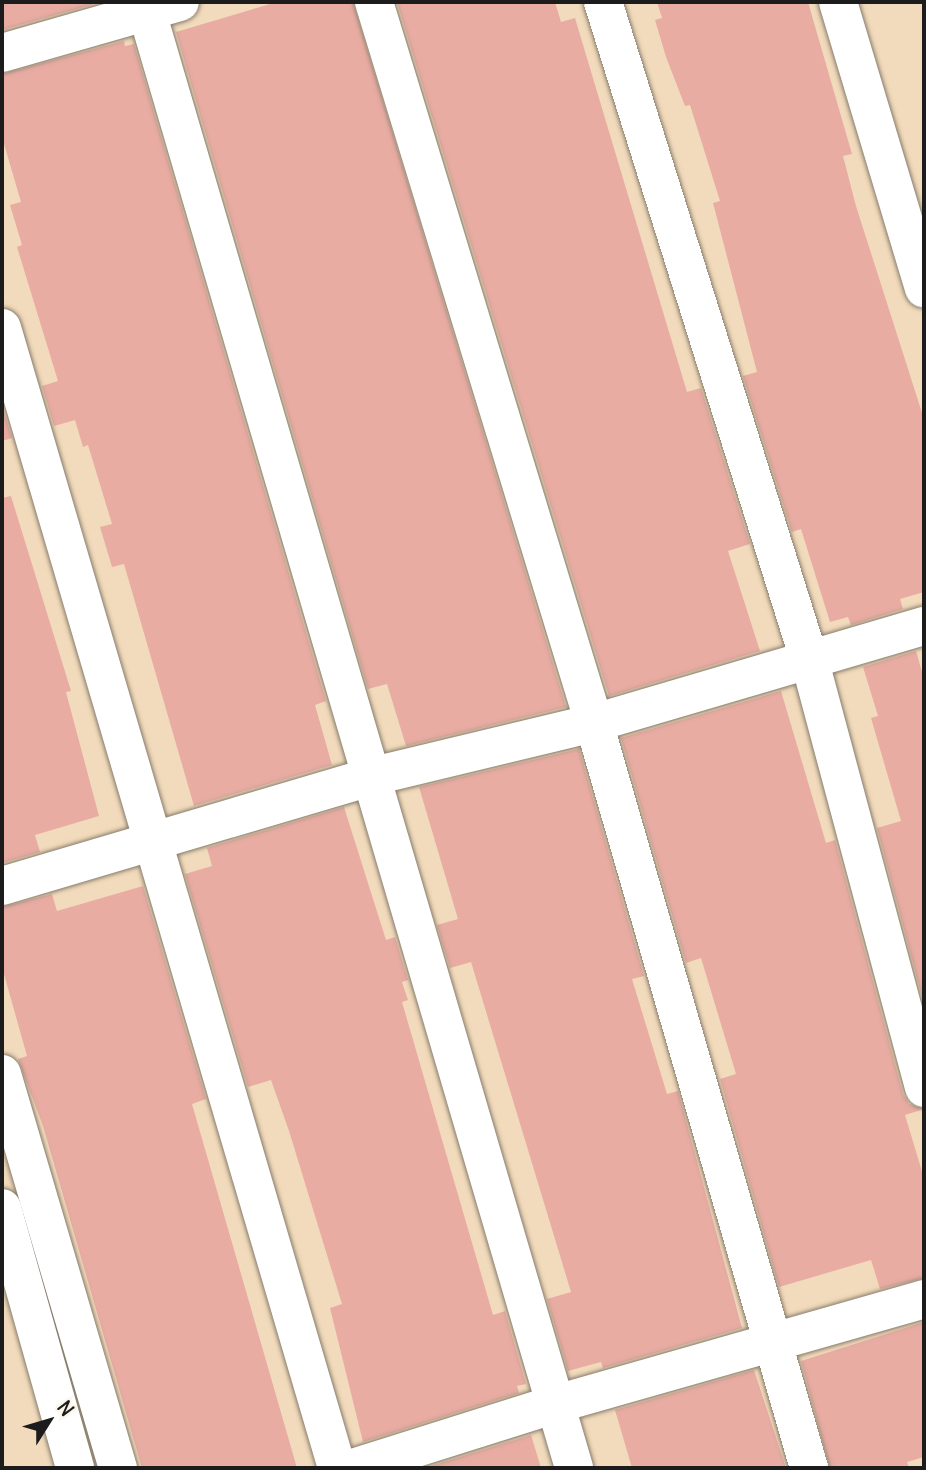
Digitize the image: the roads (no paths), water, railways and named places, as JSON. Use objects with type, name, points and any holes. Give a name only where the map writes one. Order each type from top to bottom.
[{"type":"street","points":[[374,2],[594,723],[809,1468]]},
{"type":"street","points":[[603,2],[810,662],[924,1088]]},
{"type":"street","points":[[838,2],[924,288]]},
{"type":"street","points":[[2,53],[157,5],[369,777],[575,1468]]},
{"type":"street","points":[[2,328],[338,1468]]},
{"type":"street","points":[[2,886],[369,777],[594,723],[810,662],[924,626]]},
{"type":"street","points":[[2,1075],[118,1468]]},
{"type":"street","points":[[2,1208],[75,1468]]},
{"type":"street","points":[[353,1468],[556,1404],[924,1299]]}]
